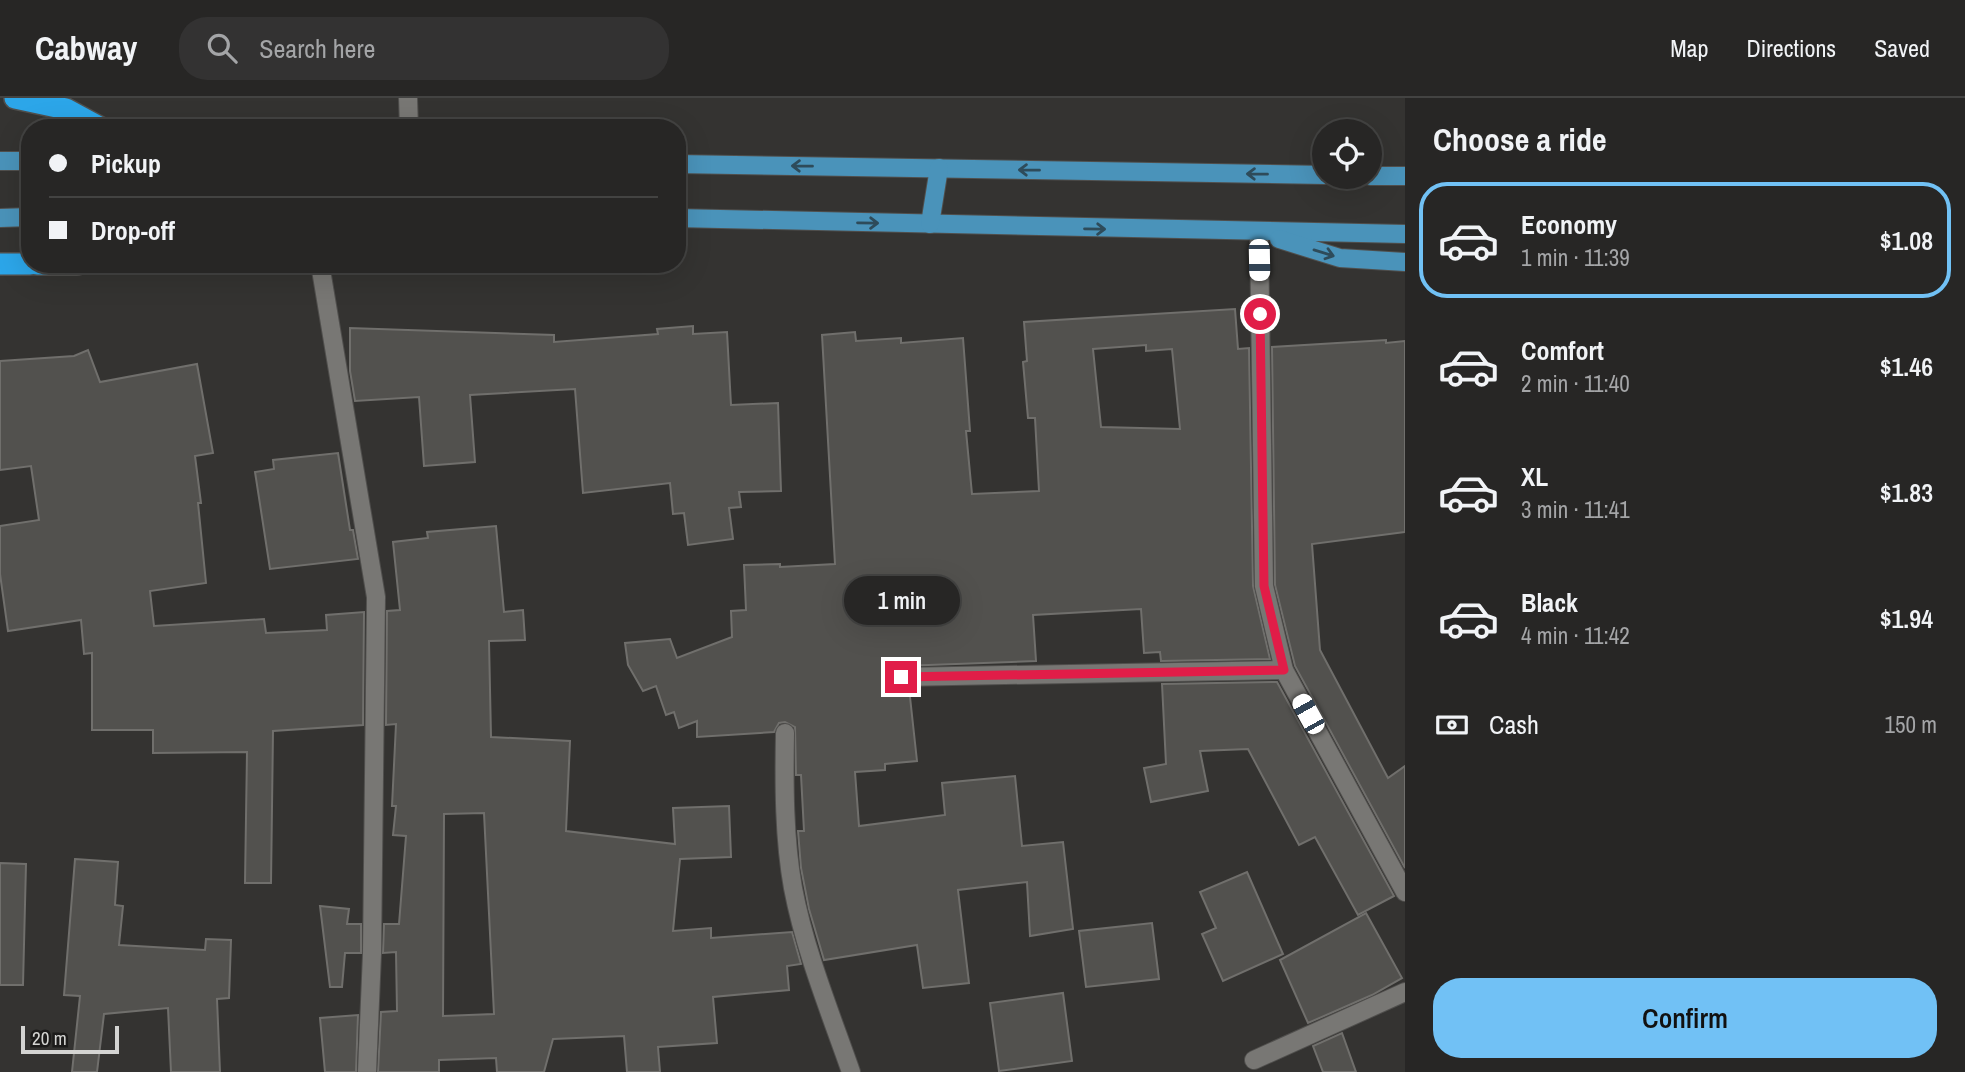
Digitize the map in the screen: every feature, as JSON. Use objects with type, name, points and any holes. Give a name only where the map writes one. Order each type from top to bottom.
[{"type":"highway","points":[[15,98],[66,109],[84,119]]},
{"type":"highway","points":[[0,264],[21,264]]},
{"type":"main road","points":[[0,161],[21,161]]},
{"type":"main road","points":[[686,164],[1312,175]]},
{"type":"main road","points":[[930,224],[940,168]]},
{"type":"main road","points":[[1382,176],[1405,176]]},
{"type":"main road","points":[[0,218],[21,217]]},
{"type":"main road","points":[[686,218],[1259,233],[1405,234]]},
{"type":"main road","points":[[1259,233],[1340,258],[1405,262]]},
{"type":"street","points":[[408,98],[409,119]]},
{"type":"street","points":[[1259,233],[1264,586],[1284,670],[1405,892]]},
{"type":"street","points":[[322,273],[376,597],[372,954],[367,1072]]},
{"type":"street","points":[[901,677],[1284,670]]},
{"type":"street","points":[[785,733],[784,788],[793,887],[814,965],[851,1072]]},
{"type":"street","points":[[1254,1060],[1405,992]]},
{"type":"building","points":[[1235,309],[1238,349],[1249,348],[1253,586],[1270,659],[1161,661],[1160,652],[1144,653],[1141,609],[1033,615],[1036,661],[895,668],[890,677],[892,683],[896,687],[909,688],[917,761],[885,764],[885,770],[855,772],[859,826],[945,815],[942,783],[1015,776],[1022,846],[1063,842],[1073,929],[1030,936],[1027,882],[958,890],[969,983],[923,988],[917,945],[824,960],[809,909],[801,868],[798,831],[804,831],[801,775],[796,775],[795,727],[785,722],[779,723],[774,732],[697,737],[697,721],[679,728],[674,712],[666,715],[656,686],[643,691],[628,665],[625,643],[670,639],[677,658],[732,637],[731,611],[746,610],[744,565],[780,564],[780,567],[835,564],[822,335],[855,332],[856,341],[901,338],[901,343],[963,338],[970,431],[966,431],[972,494],[1039,491],[1035,418],[1028,418],[1023,362],[1027,361],[1024,322]],"holes":[[[1146,345],[1146,351],[1172,349],[1180,429],[1101,427],[1093,349]]]},
{"type":"building","points":[[693,326],[693,334],[727,332],[731,405],[778,403],[781,491],[739,492],[741,507],[729,508],[733,539],[688,545],[684,513],[673,514],[670,483],[583,493],[575,389],[470,395],[475,462],[424,466],[419,397],[355,401],[350,371],[350,328],[554,335],[554,342],[658,334],[657,329]]},
{"type":"building","points":[[1386,340],[1386,343],[1405,341],[1405,532],[1312,544],[1320,650],[1388,778],[1405,766],[1405,868],[1295,666],[1275,585],[1272,347]]},
{"type":"building","points":[[88,350],[100,382],[197,364],[213,453],[195,456],[206,583],[150,591],[154,626],[264,619],[266,633],[327,630],[326,615],[364,612],[363,725],[273,731],[271,883],[245,883],[247,752],[153,753],[153,730],[92,730],[92,653],[84,654],[81,620],[8,631],[0,574],[0,526],[39,520],[31,466],[0,470],[0,361],[74,356]]},
{"type":"building","points":[[338,453],[350,530],[353,530],[358,559],[270,569],[255,472],[274,469],[273,460]]},
{"type":"building","points":[[496,526],[504,612],[523,610],[525,640],[489,641],[491,737],[570,741],[566,831],[675,844],[673,808],[729,806],[731,857],[680,859],[673,931],[711,928],[711,938],[792,932],[801,964],[787,966],[789,990],[713,997],[717,1043],[658,1047],[660,1072],[627,1072],[624,1036],[553,1039],[544,1072],[497,1072],[496,1058],[439,1060],[439,1072],[378,1072],[381,1012],[397,1011],[396,952],[383,953],[384,924],[399,924],[406,836],[393,835],[396,806],[392,806],[396,724],[386,725],[387,611],[400,610],[393,542],[428,538],[427,532]],"holes":[[[484,813],[494,1014],[443,1016],[444,814]]]},
{"type":"building","points":[[1277,682],[1394,896],[1358,915],[1315,837],[1299,845],[1248,749],[1200,751],[1208,791],[1151,802],[1144,768],[1166,764],[1162,684]]},
{"type":"building","points":[[75,859],[118,862],[115,905],[123,906],[119,945],[205,950],[206,939],[231,940],[229,998],[217,999],[220,1072],[171,1072],[168,1008],[104,1014],[97,1072],[72,1072],[80,996],[64,995]]},
{"type":"building","points":[[0,863],[26,864],[23,985],[0,985]]},
{"type":"building","points":[[1247,872],[1283,954],[1223,981],[1202,934],[1216,928],[1200,892]]},
{"type":"building","points":[[320,906],[349,909],[347,924],[361,924],[361,953],[345,953],[342,987],[330,987]]},
{"type":"building","points":[[1366,913],[1402,978],[1372,995],[1308,1023],[1280,960]]},
{"type":"building","points":[[1152,923],[1159,979],[1086,987],[1079,931]]},
{"type":"building","points":[[1063,993],[1072,1061],[999,1071],[990,1003]]},
{"type":"building","points":[[358,1015],[356,1072],[325,1072],[320,1018]]},
{"type":"building","points":[[1342,1033],[1356,1072],[1323,1072],[1313,1046]]},
{"type":"route","points":[[901,677],[1284,670],[1264,586],[1260,314]]}]
